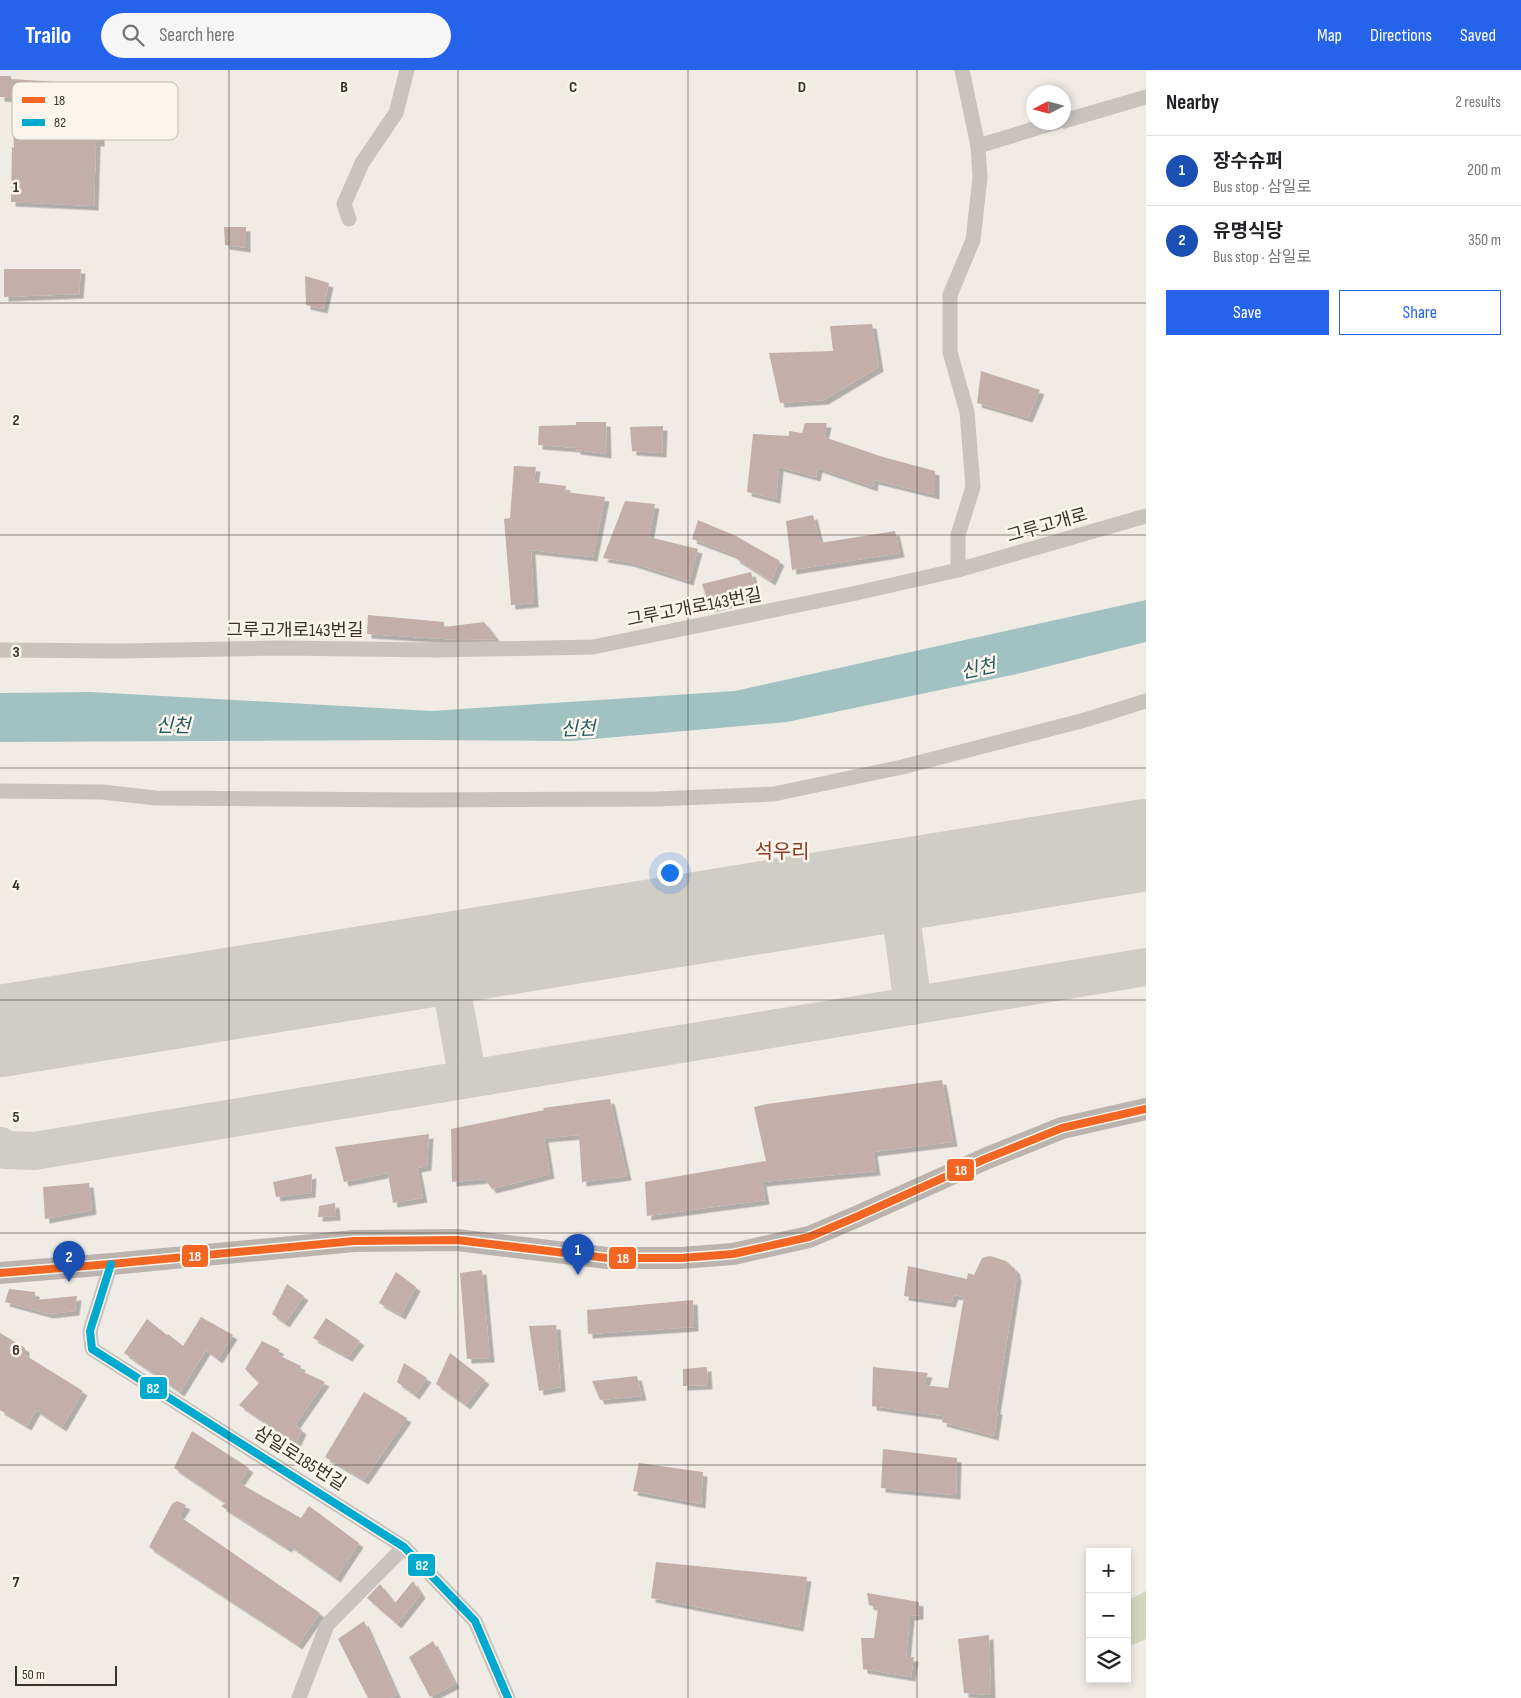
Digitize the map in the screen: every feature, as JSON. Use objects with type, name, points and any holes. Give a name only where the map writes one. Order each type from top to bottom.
[{"type":"main road","points":[[0,1273],[354,1241],[456,1240],[607,1258],[681,1258],[732,1254],[809,1236],[985,1159],[1062,1128],[1146,1109]]},
{"type":"street","points":[[349,219],[344,204],[362,163],[396,113],[407,70]]},
{"type":"street","points":[[958,570],[958,536],[973,487],[968,412],[950,352],[950,295],[973,240],[980,178],[978,146],[962,70]]},
{"type":"street","points":[[1071,119],[1146,96]]},
{"type":"street","points":[[978,146],[1031,130]]},
{"type":"street","name":"그루고개로","points":[[958,570],[1146,516]]},
{"type":"street","name":"그루고개로143번길","points":[[0,650],[121,651],[278,648],[437,650],[593,647],[852,594],[958,570]]},
{"type":"street","points":[[0,791],[102,792],[156,798],[416,800],[657,800],[774,794],[902,767],[1085,720],[1146,701]]},
{"type":"street","name":"삼일로185번길","points":[[111,1264],[90,1331],[92,1349],[404,1547],[474,1621],[508,1698]]},
{"type":"street","points":[[299,1698],[327,1625],[404,1547]]},
{"type":"green space","points":[[1146,1591],[1146,1639],[1131,1646],[1131,1638],[1131,1599]]},
{"type":"water","name":"신천","points":[[1146,600],[1146,642],[1021,673],[787,722],[571,741],[0,742],[0,693],[91,692],[432,711],[735,691]]},
{"type":"building","points":[[0,76],[11,76],[11,79],[59,82],[12,82],[12,98],[0,97]]},
{"type":"building","points":[[14,140],[100,140],[100,142],[96,142],[94,206],[11,202],[12,147],[14,148]]},
{"type":"building","points":[[224,227],[246,227],[246,248],[225,245]]},
{"type":"building","points":[[4,269],[81,269],[79,294],[4,297]]},
{"type":"building","points":[[305,276],[329,283],[323,309],[306,305]]},
{"type":"building","points":[[872,324],[879,367],[824,400],[780,403],[769,353],[833,351],[830,326]]},
{"type":"building","points":[[981,371],[1040,390],[1028,418],[977,403]]},
{"type":"building","points":[[576,422],[606,422],[607,454],[576,450],[576,448],[538,445],[539,426],[576,425]]},
{"type":"building","points":[[805,423],[827,423],[824,437],[883,457],[935,471],[935,495],[874,480],[873,487],[818,468],[816,477],[779,467],[776,499],[747,492],[753,434],[789,436],[789,431],[802,433]]},
{"type":"building","points":[[663,426],[662,453],[632,451],[630,427]]},
{"type":"building","points":[[514,466],[536,467],[534,482],[566,486],[565,492],[605,497],[593,557],[531,550],[534,603],[511,605],[504,519],[510,518]]},
{"type":"building","points":[[625,501],[655,504],[649,537],[698,549],[689,581],[629,562],[603,558]]},
{"type":"building","points":[[813,515],[820,543],[895,531],[900,553],[792,570],[786,521]]},
{"type":"building","points":[[698,520],[736,536],[780,561],[771,581],[735,558],[737,556],[692,539]]},
{"type":"building","points":[[751,572],[757,596],[710,608],[702,584]]},
{"type":"building","points":[[368,615],[444,622],[444,627],[484,622],[497,639],[459,640],[367,634]]},
{"type":"building","points":[[942,1080],[953,1142],[873,1152],[876,1171],[762,1182],[765,1200],[647,1216],[645,1182],[766,1161],[754,1107]]},
{"type":"building","points":[[610,1099],[627,1176],[582,1182],[579,1135],[544,1138],[550,1174],[492,1189],[485,1179],[452,1182],[451,1129],[544,1110],[543,1108]]},
{"type":"building","points":[[429,1134],[427,1166],[417,1168],[423,1198],[393,1203],[388,1173],[344,1182],[335,1147]]},
{"type":"building","points":[[312,1174],[311,1193],[276,1197],[273,1182]]},
{"type":"building","points":[[89,1183],[92,1210],[45,1219],[43,1187]]},
{"type":"building","points":[[335,1203],[336,1216],[318,1217],[319,1206]]},
{"type":"building","points":[[990,1256],[1006,1261],[1015,1269],[1017,1277],[996,1410],[998,1410],[994,1436],[942,1422],[943,1416],[872,1406],[873,1367],[928,1373],[924,1385],[948,1388],[964,1297],[954,1295],[951,1303],[904,1296],[908,1266],[967,1279],[968,1273],[974,1275],[982,1258]]},
{"type":"building","points":[[482,1270],[490,1358],[467,1359],[460,1273]]},
{"type":"building","points":[[396,1272],[416,1287],[401,1315],[379,1303]]},
{"type":"building","points":[[287,1284],[304,1296],[285,1323],[272,1314]]},
{"type":"building","points":[[9,1289],[35,1292],[35,1300],[77,1296],[75,1311],[49,1314],[5,1302]]},
{"type":"building","points":[[693,1300],[694,1327],[588,1334],[587,1310]]},
{"type":"building","points":[[201,1317],[233,1335],[218,1359],[206,1350],[180,1392],[124,1353],[147,1319],[183,1346]]},
{"type":"building","points":[[326,1318],[360,1341],[348,1357],[313,1338]]},
{"type":"building","points":[[556,1325],[561,1387],[539,1391],[529,1326]]},
{"type":"building","points":[[0,1333],[25,1348],[25,1355],[83,1391],[62,1427],[36,1410],[27,1426],[0,1410]]},
{"type":"building","points":[[262,1341],[280,1350],[276,1354],[301,1366],[299,1370],[325,1382],[295,1425],[302,1430],[296,1443],[239,1405],[259,1383],[245,1369]]},
{"type":"building","points":[[450,1353],[485,1380],[466,1405],[436,1384]]},
{"type":"building","points":[[404,1363],[427,1378],[415,1395],[397,1382]]},
{"type":"building","points":[[707,1367],[708,1385],[683,1386],[683,1369]]},
{"type":"building","points":[[637,1376],[642,1396],[600,1400],[592,1381]]},
{"type":"building","points":[[364,1392],[407,1418],[364,1480],[325,1457]]},
{"type":"building","points":[[192,1431],[249,1468],[239,1483],[301,1518],[309,1506],[359,1543],[336,1578],[289,1545],[287,1548],[221,1506],[226,1503],[174,1468]]},
{"type":"building","points":[[883,1449],[957,1458],[956,1495],[881,1488]]},
{"type":"building","points":[[639,1463],[703,1472],[701,1504],[633,1491]]},
{"type":"building","points":[[177,1501],[186,1505],[179,1516],[320,1613],[298,1645],[149,1547],[172,1504]]},
{"type":"building","points":[[656,1562],[807,1577],[799,1627],[651,1598]]},
{"type":"building","points":[[413,1581],[421,1594],[397,1624],[367,1598],[380,1584],[395,1603]]},
{"type":"building","points":[[867,1593],[919,1602],[919,1615],[910,1616],[906,1657],[914,1657],[911,1677],[863,1669],[861,1638],[874,1638],[878,1608],[869,1605]]},
{"type":"building","points":[[364,1621],[397,1695],[391,1698],[368,1698],[338,1639]]},
{"type":"building","points":[[989,1635],[991,1695],[964,1693],[958,1639]]},
{"type":"building","points":[[433,1641],[455,1684],[430,1697],[409,1657]]},
{"type":"taxiway","points":[[897,885],[913,1006]]},
{"type":"taxiway","points":[[446,959],[468,1079]]},
{"type":"taxiway","points":[[0,1146],[6,1150],[34,1151],[1146,967]]},
{"type":"runway","points":[[0,1031],[1146,845]]},
{"type":"transit line","name":"18","points":[[0,1273],[354,1241],[457,1240],[607,1258],[681,1258],[733,1254],[809,1237],[985,1159],[1062,1128],[1146,1109]]},
{"type":"transit line","name":"82","points":[[111,1264],[90,1331],[92,1349],[404,1547],[475,1621],[508,1698]]},
{"type":"place","name":"장수슈퍼","points":[[578,1275]]},
{"type":"place","name":"유명식당","points":[[69,1282]]},
{"type":"district","name":"석우리","points":[[782,851]]}]
